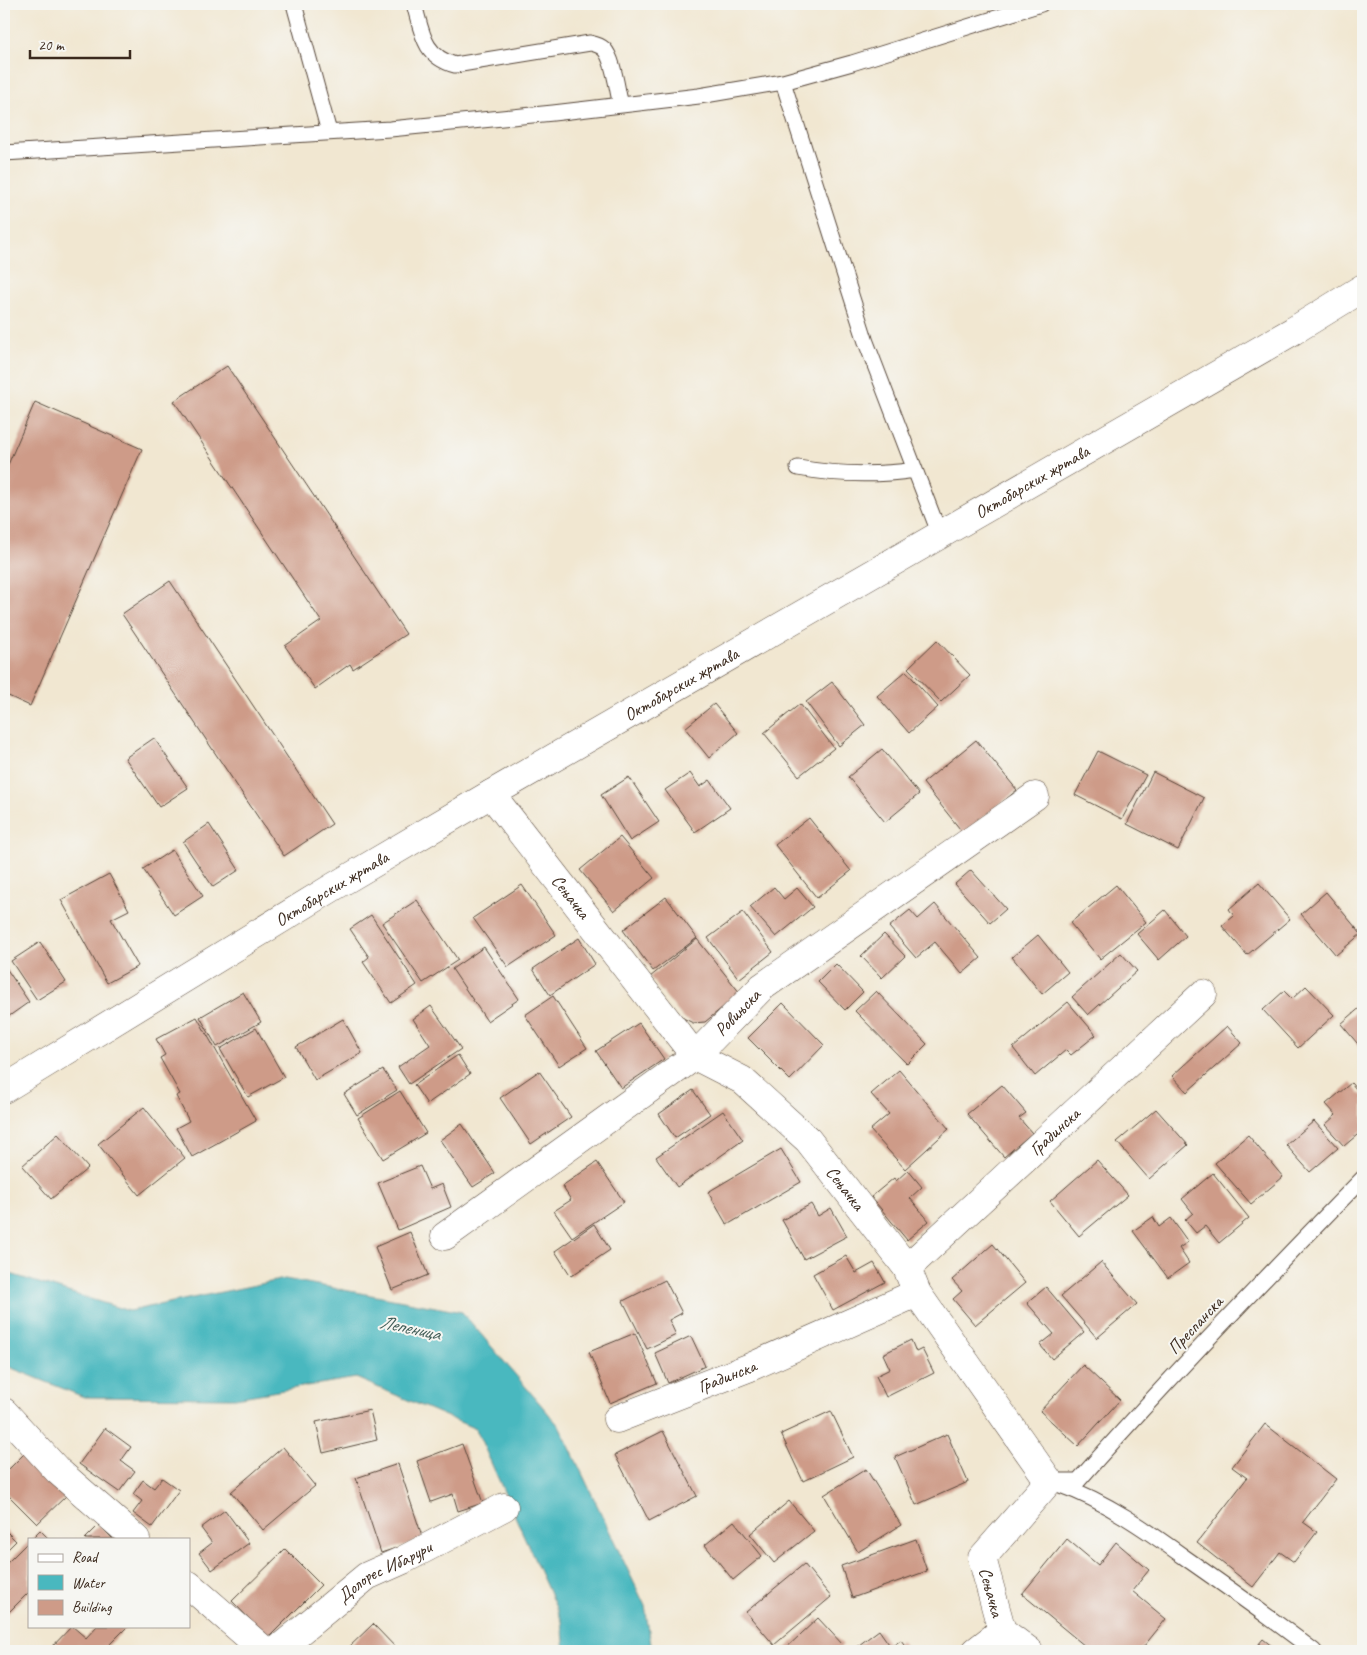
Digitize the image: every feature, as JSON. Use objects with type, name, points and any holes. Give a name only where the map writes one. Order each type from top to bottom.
[{"type":"street","name":"Октобарских жртава","points":[[4,1089],[327,891],[491,794],[1293,331],[1363,288]]},
{"type":"street","name":"Сењачка","points":[[491,794],[695,1056],[742,1080],[808,1140],[912,1280],[1049,1481],[982,1558],[1002,1631],[1029,1651]]},
{"type":"street","name":"Ровињска","points":[[444,1236],[695,1056],[762,987],[1035,796]]},
{"type":"street","name":"Градинска","points":[[618,1419],[748,1368],[912,1280],[1203,994]]},
{"type":"street","points":[[4,1412],[58,1471],[135,1538]]},
{"type":"street","name":"Долорес Ибарури","points":[[276,1651],[366,1576],[403,1560],[504,1507]]},
{"type":"street","points":[[190,1586],[265,1651]]},
{"type":"street","name":"Сењачка","points":[[976,1651],[1002,1631]]},
{"type":"lane","points":[[294,4],[329,132]]},
{"type":"lane","points":[[414,4],[425,43],[441,61],[454,65],[590,42],[599,45],[605,50],[610,61],[621,105]]},
{"type":"lane","points":[[4,153],[400,128],[699,96],[782,82],[852,63],[1041,4]]},
{"type":"lane","points":[[782,82],[866,342],[940,535]]},
{"type":"lane","points":[[798,468],[828,473],[862,475],[889,474],[915,470]]},
{"type":"lane","name":"Преспанска","points":[[1049,1481],[1078,1481],[1152,1397],[1363,1178]]},
{"type":"lane","points":[[1049,1481],[1078,1492],[1146,1530],[1263,1612],[1314,1651]]},
{"type":"water","name":"Лепеница","points":[[4,1272],[129,1311],[285,1279],[462,1312],[560,1427],[645,1606],[652,1651],[565,1651],[562,1621],[476,1429],[356,1378],[235,1398],[84,1397],[4,1365]]},
{"type":"building","points":[[227,366],[406,634],[353,669],[350,664],[315,689],[285,646],[321,621],[174,401]]},
{"type":"building","points":[[35,402],[142,449],[30,706],[4,694],[4,474]]},
{"type":"building","points":[[170,581],[332,824],[284,856],[122,614]]},
{"type":"building","points":[[937,640],[970,675],[941,702],[908,668]]},
{"type":"building","points":[[906,671],[938,707],[909,733],[877,696]]},
{"type":"building","points":[[832,682],[865,725],[839,746],[806,702]]},
{"type":"building","points":[[714,704],[738,733],[709,758],[685,728]]},
{"type":"building","points":[[800,704],[834,748],[799,776],[764,733]]},
{"type":"building","points":[[154,738],[188,788],[159,807],[125,758]]},
{"type":"building","points":[[976,740],[1017,790],[964,834],[923,783]]},
{"type":"building","points":[[882,749],[919,794],[885,822],[848,777]]},
{"type":"building","points":[[1098,751],[1146,775],[1122,819],[1075,795]]},
{"type":"building","points":[[1153,772],[1204,798],[1178,850],[1127,824]]},
{"type":"building","points":[[690,773],[700,787],[710,780],[730,808],[695,832],[665,790]]},
{"type":"building","points":[[629,777],[659,822],[630,841],[601,795]]},
{"type":"building","points":[[809,818],[851,871],[817,898],[775,845]]},
{"type":"building","points":[[209,824],[239,870],[213,887],[183,842]]},
{"type":"building","points":[[620,837],[654,878],[614,911],[580,870]]},
{"type":"building","points":[[172,850],[203,896],[174,915],[143,869]]},
{"type":"building","points":[[971,870],[1006,909],[990,923],[955,884]]},
{"type":"building","points":[[109,874],[129,910],[111,919],[138,966],[107,983],[61,900]]},
{"type":"building","points":[[1259,883],[1290,919],[1247,955],[1222,926],[1234,916],[1229,909]]},
{"type":"building","points":[[522,885],[556,935],[508,967],[473,918]]},
{"type":"building","points":[[1116,885],[1146,922],[1100,959],[1070,923]]},
{"type":"building","points":[[774,887],[784,899],[797,888],[813,907],[776,937],[750,907]]},
{"type":"building","points":[[1326,892],[1361,934],[1336,955],[1301,914]]},
{"type":"building","points":[[666,897],[697,938],[653,971],[623,930]]},
{"type":"building","points":[[417,900],[458,960],[423,983],[382,923]]},
{"type":"building","points":[[935,904],[981,958],[962,974],[935,942],[916,958],[889,927],[910,910],[918,919]]},
{"type":"building","points":[[1165,910],[1186,936],[1159,960],[1137,934]]},
{"type":"building","points":[[743,912],[773,952],[739,979],[708,938]]},
{"type":"building","points":[[371,915],[417,985],[391,1003],[363,962],[369,957],[350,929]]},
{"type":"building","points":[[884,934],[905,956],[882,978],[861,956]]},
{"type":"building","points":[[1038,935],[1068,972],[1042,994],[1012,957]]},
{"type":"building","points":[[579,938],[595,964],[550,995],[533,969]]},
{"type":"building","points":[[697,939],[740,993],[705,1022],[693,1023],[683,1018],[650,977]]},
{"type":"building","points":[[40,942],[66,982],[37,1000],[11,961]]},
{"type":"building","points":[[484,947],[519,999],[487,1021],[452,969]]},
{"type":"building","points":[[1121,953],[1137,971],[1088,1015],[1072,997]]},
{"type":"building","points":[[836,964],[863,992],[845,1010],[818,982]]},
{"type":"building","points":[[4,965],[29,1002],[5,1019],[4,1017]]},
{"type":"building","points":[[1306,986],[1334,1015],[1298,1048],[1263,1010],[1284,991],[1292,999]]},
{"type":"building","points":[[876,991],[927,1044],[907,1064],[855,1011]]},
{"type":"building","points":[[243,992],[261,1022],[217,1047],[200,1017]]},
{"type":"building","points":[[553,996],[587,1048],[559,1066],[525,1015]]},
{"type":"building","points":[[1068,1002],[1096,1035],[1071,1055],[1066,1050],[1035,1076],[1013,1048]]},
{"type":"building","points":[[783,1003],[824,1045],[790,1080],[748,1038]]},
{"type":"building","points":[[1363,1005],[1363,1050],[1341,1024]]},
{"type":"building","points":[[431,1006],[461,1049],[409,1084],[398,1067],[430,1045],[413,1019]]},
{"type":"building","points":[[197,1017],[256,1121],[192,1157],[176,1128],[189,1121],[176,1096],[180,1094],[160,1058],[165,1055],[156,1039]]},
{"type":"building","points":[[343,1019],[362,1053],[315,1080],[296,1047]]},
{"type":"building","points":[[639,1023],[664,1059],[621,1088],[596,1051]]},
{"type":"building","points":[[1227,1026],[1242,1043],[1187,1092],[1172,1076]]},
{"type":"building","points":[[256,1028],[284,1077],[248,1097],[220,1049]]},
{"type":"building","points":[[458,1055],[470,1074],[427,1104],[414,1085]]},
{"type":"building","points":[[383,1070],[397,1090],[357,1115],[344,1094]]},
{"type":"building","points":[[899,1070],[949,1129],[905,1169],[870,1130],[889,1114],[871,1094]]},
{"type":"building","points":[[539,1071],[571,1117],[531,1144],[500,1098]]},
{"type":"building","points":[[1351,1083],[1363,1097],[1363,1130],[1344,1146],[1325,1125],[1336,1115],[1326,1104]]},
{"type":"building","points":[[1002,1085],[1026,1113],[1019,1118],[1032,1133],[1004,1157],[967,1114]]},
{"type":"building","points":[[693,1090],[710,1114],[675,1138],[659,1114]]},
{"type":"building","points":[[400,1091],[426,1133],[383,1159],[358,1118]]},
{"type":"building","points":[[144,1107],[185,1158],[139,1195],[98,1144]]},
{"type":"building","points":[[1156,1109],[1188,1145],[1149,1179],[1117,1142]]},
{"type":"building","points":[[723,1111],[743,1140],[677,1187],[656,1157]]},
{"type":"building","points":[[1314,1121],[1338,1148],[1310,1172],[1286,1145]]},
{"type":"building","points":[[462,1124],[495,1173],[473,1187],[440,1140]]},
{"type":"building","points":[[58,1134],[88,1168],[51,1199],[22,1166]]},
{"type":"building","points":[[1248,1135],[1283,1177],[1251,1204],[1215,1163]]},
{"type":"building","points":[[781,1149],[801,1182],[727,1225],[708,1192]]},
{"type":"building","points":[[1097,1160],[1128,1195],[1079,1236],[1050,1201]]},
{"type":"building","points":[[597,1162],[624,1202],[572,1237],[554,1211],[571,1200],[562,1186]]},
{"type":"building","points":[[420,1166],[430,1189],[442,1184],[451,1207],[398,1230],[378,1183]]},
{"type":"building","points":[[908,1170],[922,1187],[910,1198],[929,1221],[907,1240],[871,1197],[894,1178],[896,1181]]},
{"type":"building","points":[[1213,1173],[1249,1218],[1219,1243],[1205,1226],[1196,1233],[1185,1220],[1193,1213],[1182,1199]]},
{"type":"building","points":[[811,1204],[818,1216],[831,1208],[847,1236],[804,1259],[782,1220]]},
{"type":"building","points":[[1153,1217],[1159,1227],[1171,1218],[1188,1242],[1179,1248],[1189,1263],[1168,1278],[1133,1231]]},
{"type":"building","points":[[594,1224],[610,1250],[571,1276],[555,1251]]},
{"type":"building","points":[[410,1232],[428,1275],[392,1290],[375,1247]]},
{"type":"building","points":[[993,1244],[1025,1283],[975,1325],[953,1299],[962,1291],[952,1280]]},
{"type":"building","points":[[846,1256],[856,1273],[874,1263],[885,1282],[833,1310],[813,1274]]},
{"type":"building","points":[[1101,1262],[1137,1304],[1097,1338],[1061,1296]]},
{"type":"building","points":[[665,1280],[682,1313],[669,1320],[676,1335],[647,1349],[623,1301]]},
{"type":"building","points":[[1046,1287],[1084,1332],[1052,1359],[1040,1345],[1054,1334],[1027,1303]]},
{"type":"building","points":[[635,1333],[657,1383],[610,1403],[589,1352]]},
{"type":"building","points":[[691,1336],[705,1366],[668,1383],[655,1353]]},
{"type":"building","points":[[911,1340],[916,1352],[922,1349],[934,1373],[886,1397],[876,1376],[890,1369],[883,1354]]},
{"type":"building","points":[[1083,1365],[1120,1400],[1078,1446],[1040,1411]]},
{"type":"building","points":[[370,1410],[377,1440],[323,1453],[316,1422]]},
{"type":"building","points":[[831,1411],[853,1457],[803,1481],[781,1434]]},
{"type":"building","points":[[1265,1424],[1336,1479],[1303,1522],[1317,1532],[1294,1562],[1280,1552],[1253,1587],[1197,1543],[1247,1478],[1232,1467]]},
{"type":"building","points":[[105,1428],[131,1447],[121,1461],[135,1471],[119,1492],[79,1464]]},
{"type":"building","points":[[663,1431],[697,1496],[649,1521],[615,1455]]},
{"type":"building","points":[[947,1434],[968,1482],[916,1505],[895,1457]]},
{"type":"building","points":[[462,1444],[483,1503],[458,1511],[453,1494],[431,1502],[417,1461]]},
{"type":"building","points":[[283,1447],[315,1486],[263,1530],[231,1492]]},
{"type":"building","points":[[25,1453],[67,1495],[37,1524],[4,1491],[4,1474]]},
{"type":"building","points":[[398,1464],[423,1539],[381,1553],[356,1478]]},
{"type":"building","points":[[866,1469],[901,1525],[858,1552],[824,1495]]},
{"type":"building","points":[[162,1478],[179,1490],[152,1527],[133,1513],[142,1501],[133,1494],[143,1480],[154,1488]]},
{"type":"building","points":[[789,1501],[814,1531],[774,1563],[750,1534]]},
{"type":"building","points":[[225,1510],[249,1543],[212,1570],[199,1553],[212,1543],[201,1528]]},
{"type":"building","points":[[734,1521],[762,1556],[733,1580],[705,1545]]},
{"type":"building","points":[[99,1525],[112,1538],[86,1538]]},
{"type":"building","points":[[4,1529],[16,1541],[4,1553]]},
{"type":"building","points":[[40,1530],[48,1538],[32,1538]]},
{"type":"building","points":[[916,1539],[927,1571],[852,1598],[841,1566]]},
{"type":"building","points":[[1067,1539],[1098,1565],[1116,1542],[1149,1570],[1132,1591],[1166,1619],[1140,1651],[1091,1651],[1022,1594]]},
{"type":"building","points":[[28,1542],[28,1593],[5,1616],[4,1566]]},
{"type":"building","points":[[285,1549],[321,1585],[268,1638],[232,1601]]},
{"type":"building","points":[[804,1564],[831,1597],[774,1645],[746,1612]]},
{"type":"building","points":[[818,1618],[843,1645],[836,1651],[783,1651]]},
{"type":"building","points":[[373,1624],[399,1651],[346,1650]]},
{"type":"building","points":[[70,1628],[74,1628],[86,1638],[95,1628],[126,1628],[103,1651],[49,1650]]},
{"type":"building","points":[[879,1630],[891,1647],[901,1640],[909,1651],[851,1651]]},
{"type":"building","points":[[1263,1639],[1278,1651],[1253,1651]]}]
